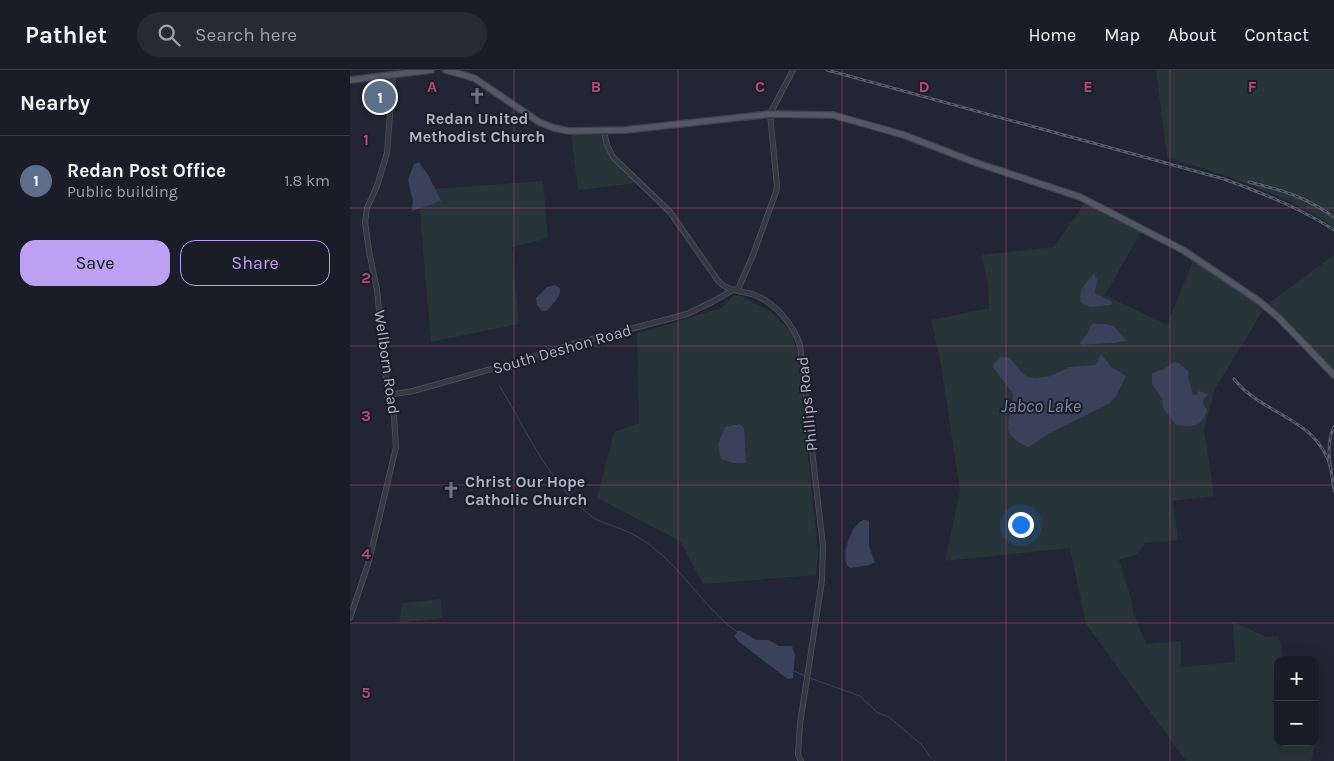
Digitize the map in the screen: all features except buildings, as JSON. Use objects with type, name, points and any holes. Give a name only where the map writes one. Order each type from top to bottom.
[{"type":"main road","points":[[350,80],[431,70]]},
{"type":"main road","points":[[446,70],[474,78],[532,118],[554,128],[569,131],[639,129],[770,114],[833,115],[904,135],[974,162],[1080,197],[1183,250],[1239,286],[1278,317],[1334,375]]},
{"type":"street","points":[[734,290],[739,287],[753,255],[776,192],[770,114],[793,70]]},
{"type":"street","name":"Wellborn Road","points":[[350,618],[368,562],[396,447],[394,416],[388,399],[377,290],[365,222],[367,208],[378,186],[387,153],[393,75]]},
{"type":"street","name":"Phillips Road","points":[[604,131],[607,145],[613,157],[670,212],[719,282],[723,286],[759,297],[782,314],[796,333],[802,353],[804,390],[819,509],[823,559],[822,580],[800,724],[798,755],[801,761]]},
{"type":"street","name":"South Deshon Road","points":[[388,399],[395,394],[413,391],[566,346],[687,314],[734,290]]},
{"type":"shaded area","points":[[1156,70],[1334,70],[1334,212],[1324,211],[1334,218],[1334,227],[1274,194],[1167,157]]},
{"type":"shaded area","points":[[571,134],[602,134],[610,157],[637,183],[578,190]]},
{"type":"shaded area","points":[[543,181],[548,238],[512,247],[519,324],[431,342],[418,190]]},
{"type":"shaded area","points":[[1086,201],[1143,228],[1105,295],[1167,325],[1194,258],[1265,306],[1334,255],[1334,376],[1265,307],[1215,389],[1204,429],[1214,496],[1173,501],[1178,540],[1145,543],[1137,554],[1119,560],[1134,615],[1146,644],[1181,642],[1181,667],[1235,662],[1233,622],[1267,637],[1279,636],[1282,656],[1274,656],[1274,746],[1315,746],[1311,761],[1186,761],[1086,624],[1070,548],[945,561],[960,491],[941,364],[931,320],[989,308],[988,283],[981,255],[1054,247]]},
{"type":"shaded area","points":[[739,295],[771,312],[790,331],[797,351],[818,552],[816,575],[703,584],[680,541],[597,498],[614,432],[639,423],[637,334],[721,308],[733,296]]},
{"type":"shaded area","points":[[441,599],[443,618],[399,623],[403,603]]},
{"type":"water","points":[[419,162],[441,201],[412,211],[413,201],[408,180],[414,164]]},
{"type":"water","points":[[1094,273],[1097,279],[1095,293],[1112,302],[1111,305],[1090,307],[1081,303],[1080,295]]},
{"type":"water","points":[[555,285],[560,288],[558,298],[546,311],[542,311],[537,305],[536,298],[547,287]]},
{"type":"water","points":[[1093,324],[1114,326],[1126,341],[1081,345],[1080,342],[1087,335],[1090,326]]},
{"type":"water","name":"Jabco Lake","points":[[1101,354],[1111,367],[1126,376],[1116,396],[1110,403],[1048,434],[1029,447],[1013,437],[1008,428],[1013,394],[993,367],[1001,356],[1010,358],[1022,373],[1028,377],[1035,378],[1051,376],[1069,367],[1096,365]]},
{"type":"water","points":[[1174,362],[1179,363],[1189,372],[1188,377],[1193,395],[1197,395],[1199,391],[1206,393],[1207,396],[1204,398],[1203,403],[1207,410],[1203,420],[1196,425],[1176,425],[1163,408],[1162,398],[1152,384],[1152,373],[1164,369]]},
{"type":"water","points":[[740,424],[744,428],[746,463],[733,463],[721,459],[718,444],[725,427]]},
{"type":"water","points":[[863,520],[869,522],[869,546],[875,562],[870,565],[850,568],[845,558],[850,535],[854,528]]},
{"type":"water","points":[[738,631],[756,640],[769,640],[779,646],[792,646],[795,655],[793,678],[788,679],[785,677],[738,641],[734,636]]},
{"type":"waterway","points":[[499,385],[550,471],[575,501],[597,520],[632,534],[653,547],[672,564],[717,614],[737,632]]},
{"type":"waterway","points":[[794,671],[805,676]]},
{"type":"waterway","points":[[810,678],[860,696],[878,713],[889,717],[922,745],[930,757]]},
{"type":"railway","points":[[827,70],[1224,179],[1280,202],[1334,230]]},
{"type":"railway","points":[[1249,182],[1293,195],[1313,204],[1334,217]]},
{"type":"railway","points":[[1234,379],[1246,391],[1302,427],[1314,438],[1324,452],[1331,469]]},
{"type":"railway","points":[[1334,427],[1329,451],[1334,491]]},
{"type":"place","name":"Redan United Methodist Church","points":[[477,96]]},
{"type":"place","name":"Redan Post Office","points":[[380,97]]},
{"type":"place","name":"Christ Our Hope Catholic Church","points":[[451,490]]}]
